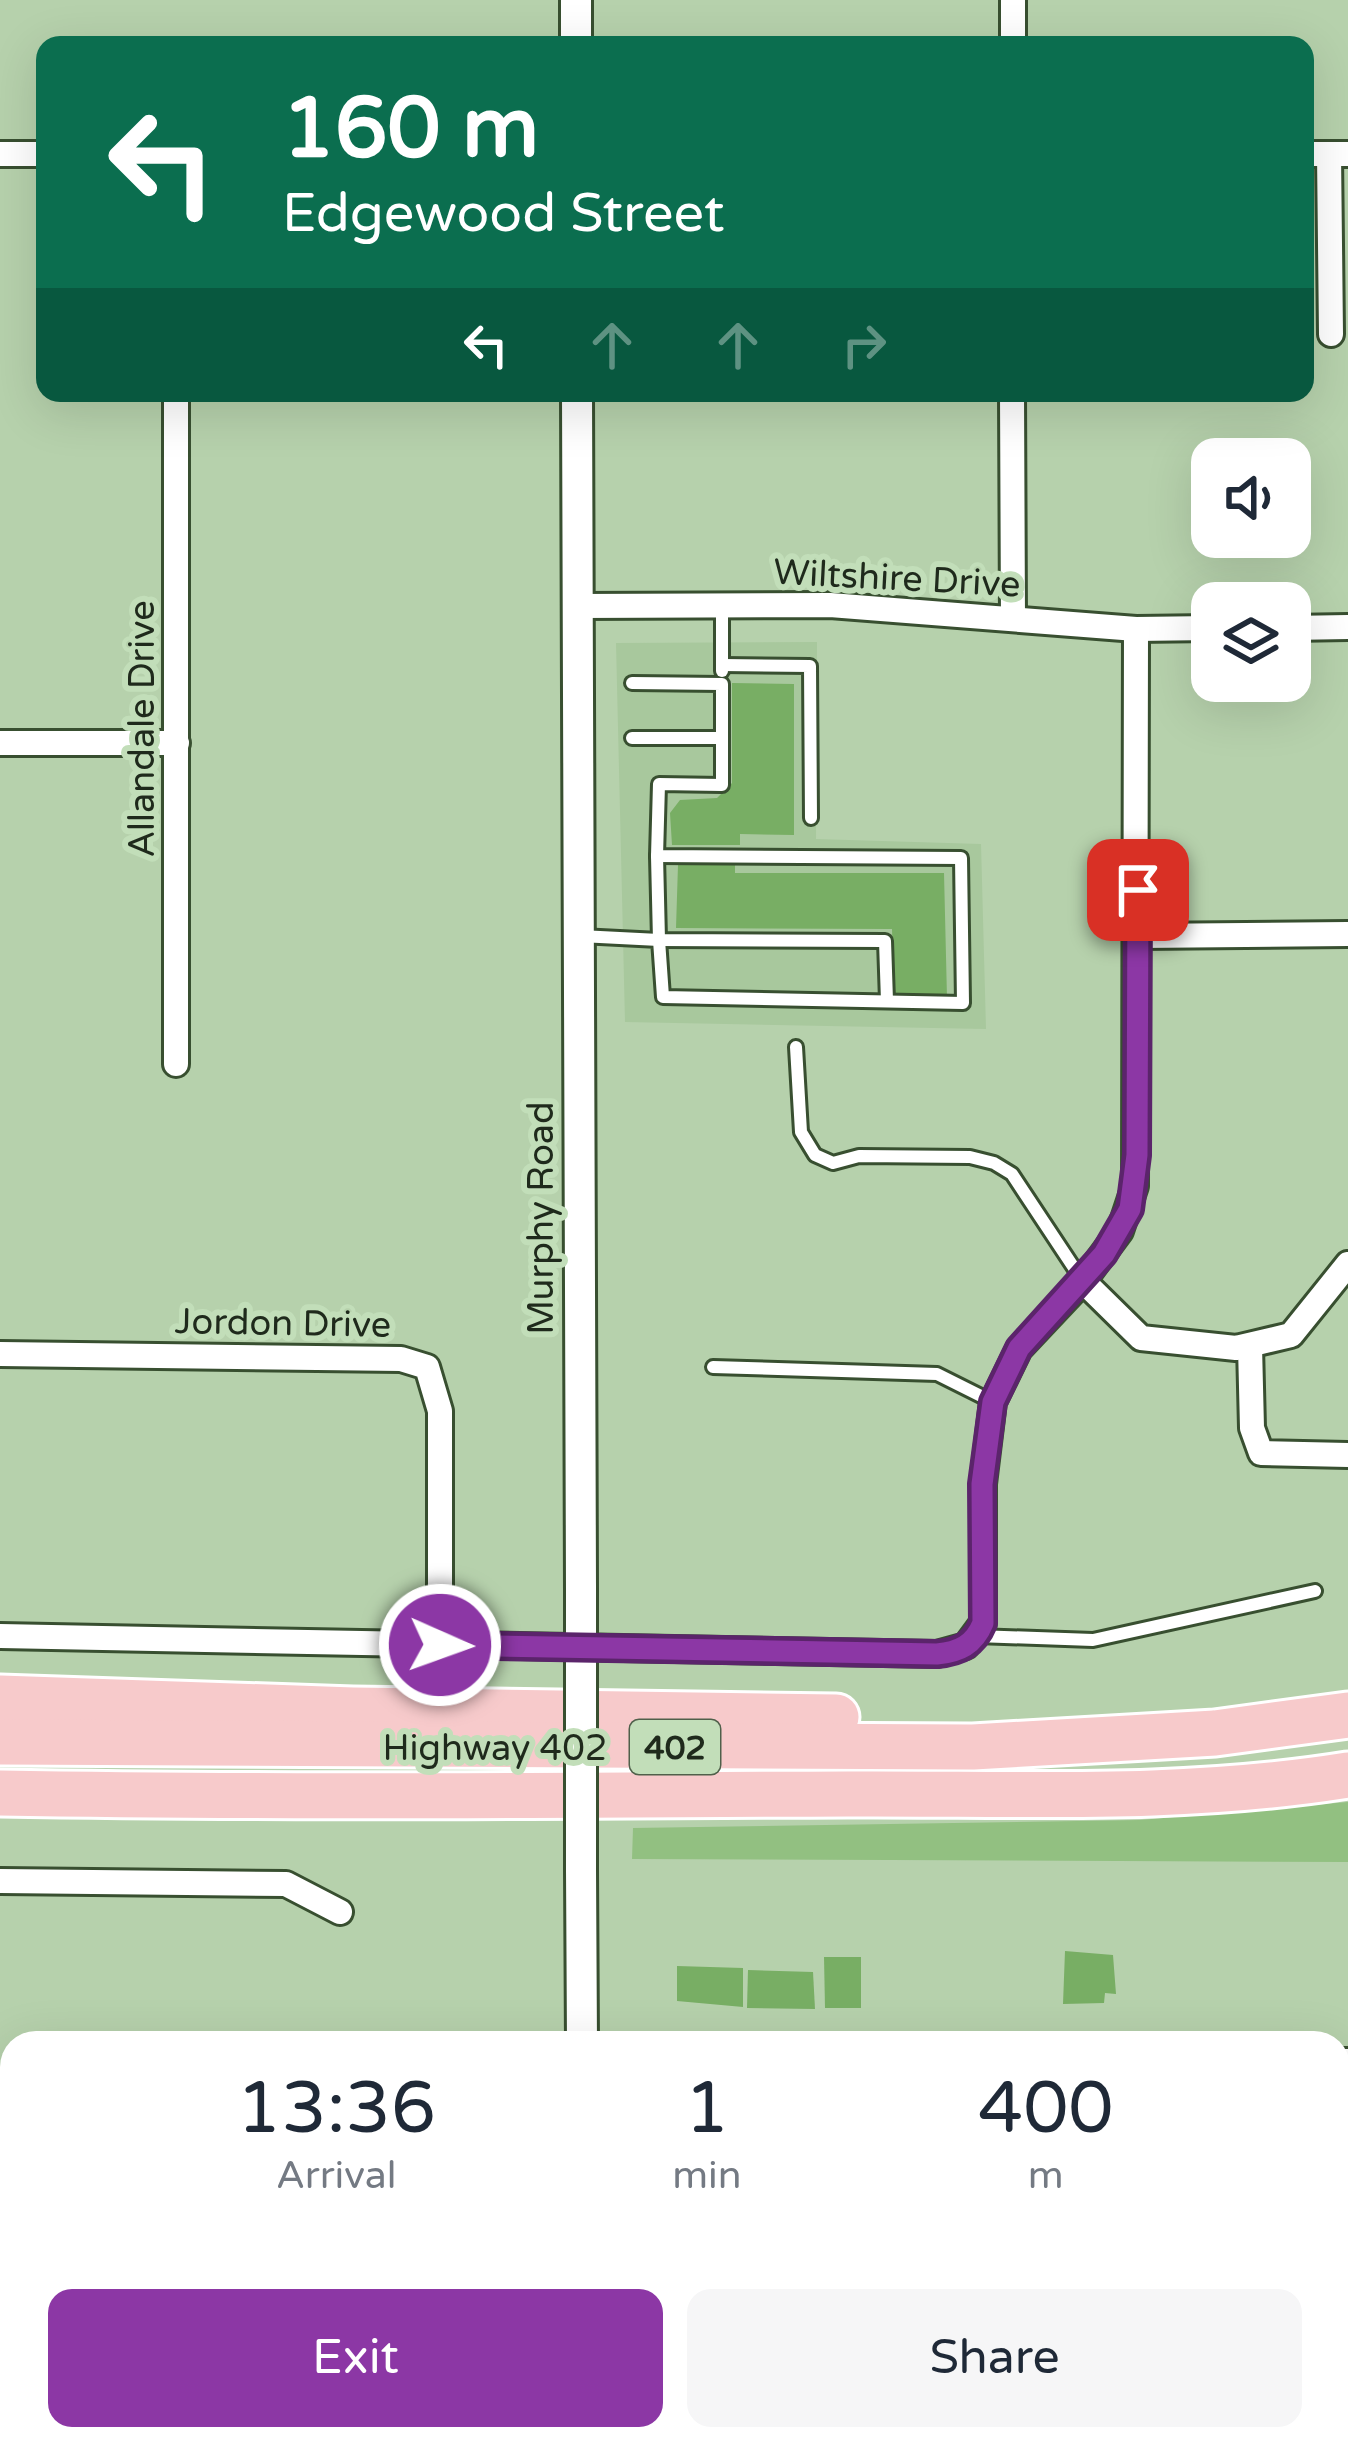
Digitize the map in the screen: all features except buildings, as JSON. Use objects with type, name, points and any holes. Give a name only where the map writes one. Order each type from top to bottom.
[{"type":"highway","points":[[0,1698],[353,1710],[1030,1719],[1348,1696]]},
{"type":"highway","name":"Highway 402","points":[[0,1742],[973,1747],[1194,1735],[1348,1715]]},
{"type":"highway","name":"Highway 402","points":[[0,1793],[392,1800],[853,1794],[1035,1799],[1252,1791],[1348,1775]]},
{"type":"highway","points":[[0,1814],[392,1800]]},
{"type":"street","points":[[576,0],[576,36]]},
{"type":"street","points":[[1012,36],[1013,0]]},
{"type":"street","points":[[0,154],[36,154]]},
{"type":"street","points":[[1327,154],[1331,334]]},
{"type":"street","name":"Allandale Drive","points":[[176,402],[176,1064]]},
{"type":"street","name":"Murphy Road","points":[[577,402],[582,2031]]},
{"type":"street","points":[[1012,402],[1012,619]]},
{"type":"street","name":"Wiltshire Drive","points":[[578,606],[830,605],[1136,629],[1191,628]]},
{"type":"street","points":[[1311,628],[1348,627]]},
{"type":"street","points":[[0,1636],[937,1654],[955,1652],[976,1636],[983,1623],[982,1484],[993,1402],[1019,1348],[1083,1281],[1120,1231],[1135,1186],[1136,629]]},
{"type":"street","points":[[0,743],[177,742]]},
{"type":"street","points":[[1139,936],[1348,934]]},
{"type":"street","points":[[1083,1281],[1142,1338],[1250,1346],[1291,1335],[1348,1264]]},
{"type":"street","points":[[1250,1346],[1252,1428],[1261,1453],[1348,1455]]},
{"type":"street","name":"Jordon Drive","points":[[0,1354],[401,1359],[427,1367],[440,1411],[440,1645]]},
{"type":"street","points":[[0,1881],[286,1883],[340,1912]]},
{"type":"lane","points":[[657,856],[961,858],[963,1003],[663,997],[657,856],[659,784],[722,785],[722,605]]},
{"type":"lane","points":[[722,665],[810,666],[811,818]]},
{"type":"lane","points":[[632,682],[722,684]]},
{"type":"lane","points":[[632,738],[722,738]]},
{"type":"lane","points":[[579,936],[885,941],[887,1001]]},
{"type":"lane","points":[[796,1047],[801,1132],[815,1155],[832,1163],[882,1156],[970,1157],[994,1163],[1012,1174],[1083,1281]]},
{"type":"lane","points":[[713,1367],[937,1375],[993,1402]]},
{"type":"lane","points":[[976,1636],[1094,1640],[1315,1592]]},
{"type":"shaded area","points":[[817,642],[816,839],[981,844],[986,1029],[625,1022],[616,643]]},
{"type":"shaded area","points":[[1348,1802],[1348,1862],[632,1859],[633,1828],[1140,1820]]},
{"type":"route","points":[[440,1645],[937,1654],[955,1652],[976,1636],[983,1623],[982,1484],[993,1402],[1019,1348],[1083,1281],[1120,1231],[1135,1186],[1138,890]]}]
